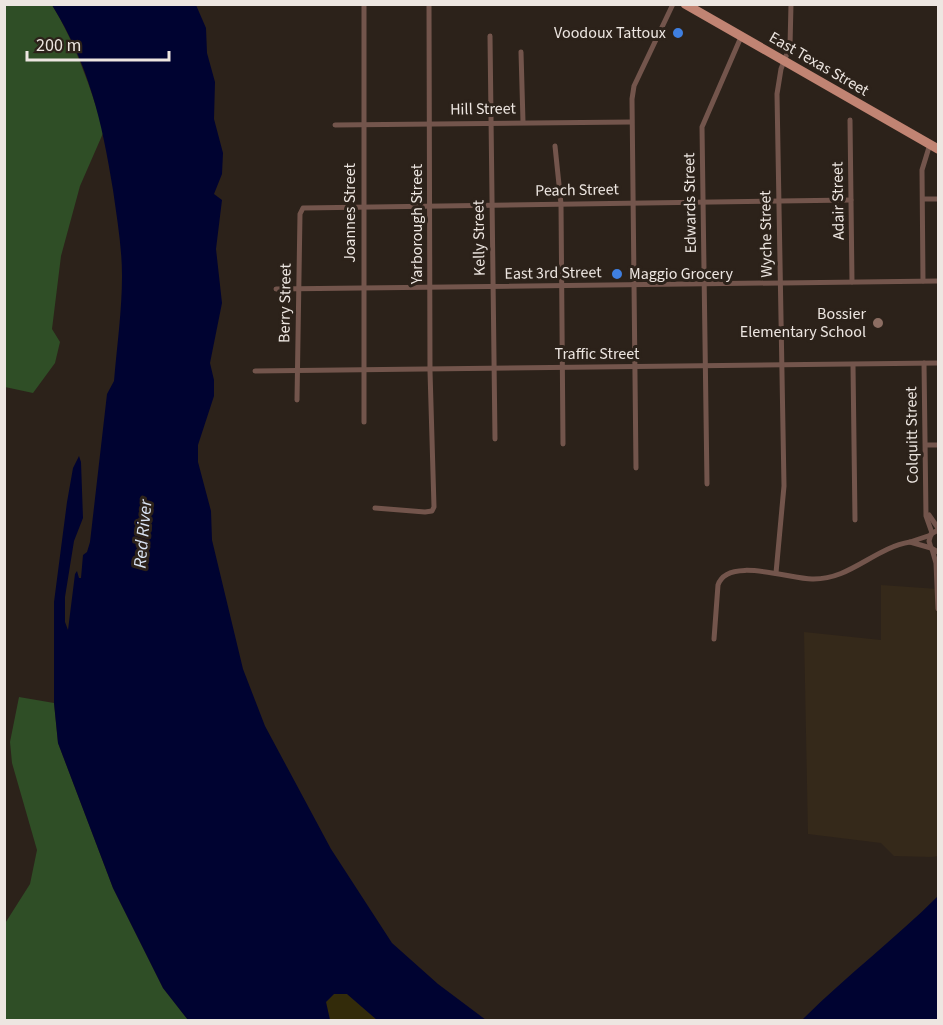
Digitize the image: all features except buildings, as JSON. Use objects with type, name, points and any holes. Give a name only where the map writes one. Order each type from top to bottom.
[{"type":"main road","name":"East Texas Street","points":[[686,4],[939,149]]},
{"type":"street","name":"Joannes Street","points":[[363,4],[364,422]]},
{"type":"street","name":"Yarborough Street","points":[[375,508],[425,512],[433,510],[430,371],[429,4]]},
{"type":"street","points":[[636,468],[631,122],[634,86],[674,4]]},
{"type":"street","name":"Wyche Street","points":[[776,573],[784,486],[777,94],[784,61],[790,46],[791,4]]},
{"type":"street","name":"Kelly Street","points":[[490,36],[495,439]]},
{"type":"street","name":"Edwards Street","points":[[707,484],[704,119],[741,37]]},
{"type":"street","points":[[521,52],[523,122]]},
{"type":"street","name":"Adair Street","points":[[850,120],[852,282]]},
{"type":"street","name":"Hill Street","points":[[335,125],[631,122]]},
{"type":"street","points":[[924,281],[922,170],[930,144]]},
{"type":"street","points":[[555,146],[561,204],[563,444]]},
{"type":"street","points":[[923,199],[939,199]]},
{"type":"street","name":"Peach Street","points":[[303,208],[851,200]]},
{"type":"street","name":"Berry Street","points":[[297,400],[300,214],[303,208]]},
{"type":"street","name":"East 3rd Street","points":[[276,290],[939,281]]},
{"type":"street","name":"Colquitt Street","points":[[924,363],[926,516],[932,534],[929,542],[936,563],[939,609]]},
{"type":"street","name":"Traffic Street","points":[[255,371],[430,371],[939,363]]},
{"type":"street","points":[[853,365],[855,520]]},
{"type":"street","points":[[926,445],[939,445]]},
{"type":"street","name":"Colquitt Street","points":[[927,507],[931,520],[939,529]]},
{"type":"street","points":[[714,639],[718,585],[721,577],[737,571],[776,573],[808,579],[835,577],[886,548],[910,542],[939,529]]},
{"type":"street","points":[[910,542],[939,552]]},
{"type":"shaded area","points":[[881,585],[938,589],[938,856],[894,856],[881,843],[808,834],[804,632],[881,640]]},
{"type":"green space","points":[[4,5],[52,5],[75,50],[104,131],[80,186],[61,256],[52,329],[60,342],[55,363],[33,393],[5,387]]},
{"type":"green space","points":[[19,697],[54,703],[58,743],[113,888],[163,988],[188,1020],[5,1020],[4,925],[30,884],[37,850],[12,763],[10,742]]},
{"type":"sand","points":[[334,994],[347,994],[377,1020],[330,1020],[326,1002]]},
{"type":"water","name":"Red River","points":[[52,5],[196,5],[206,28],[207,53],[215,82],[214,119],[223,153],[222,174],[214,194],[222,200],[216,249],[222,303],[210,363],[214,380],[214,396],[198,445],[198,462],[211,511],[212,540],[243,669],[265,726],[331,849],[392,943],[438,984],[486,1020],[377,1020],[347,994],[334,994],[326,1002],[330,1020],[188,1020],[163,988],[113,888],[58,743],[54,703],[54,602],[67,502],[73,468],[79,456],[83,518],[74,541],[65,597],[65,622],[68,630],[75,574],[77,571],[81,578],[83,555],[87,552],[90,542],[107,394],[114,381],[121,302],[121,254],[113,190],[99,117],[76,50]]},
{"type":"water","points":[[938,896],[938,1020],[802,1020],[836,988]]},
{"type":"place","name":"Voodoux Tattoux","points":[[678,33]]},
{"type":"place","name":"Maggio Grocery","points":[[617,274]]},
{"type":"place","name":"Bossier Elementary School","points":[[878,323]]}]
